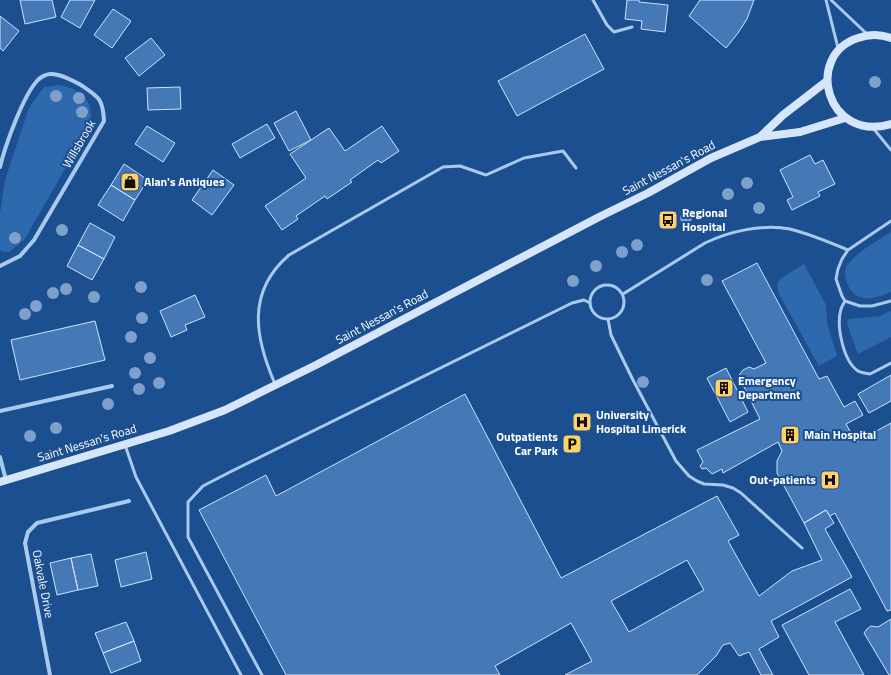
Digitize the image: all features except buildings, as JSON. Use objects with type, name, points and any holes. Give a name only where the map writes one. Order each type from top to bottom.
[{"type":"main road","points":[[891,38],[868,35],[852,40],[838,50],[829,66],[827,81],[832,101],[845,118],[858,126],[873,128],[891,124]]},
{"type":"main road","name":"Saint Nessan's Road","points":[[760,137],[783,115],[827,81]]},
{"type":"main road","name":"Saint Nessan's Road","points":[[3,481],[169,431],[225,410],[275,386],[599,217],[648,193],[711,158],[760,137],[800,132],[845,118]]},
{"type":"street","name":"Willsbrook","points":[[0,167],[12,129],[30,90],[38,79],[50,74],[72,79],[97,95],[102,104],[104,121],[34,240],[20,256],[0,266]]},
{"type":"street","points":[[0,411],[112,386]]},
{"type":"street","points":[[0,458],[3,481]]},
{"type":"street","name":"Oakvale Drive","points":[[50,675],[25,543],[28,532],[37,523],[129,501]]},
{"type":"lane","points":[[594,0],[607,25],[614,32],[632,27]]},
{"type":"lane","points":[[826,0],[838,50]]},
{"type":"lane","points":[[831,0],[868,35]]},
{"type":"lane","points":[[873,128],[891,150]]},
{"type":"lane","points":[[275,386],[261,348],[258,334],[258,316],[261,298],[271,275],[278,264],[289,255],[443,167],[460,166],[486,175],[524,158],[563,151],[576,168]]},
{"type":"lane","points":[[891,221],[848,250],[842,259],[836,279],[845,301],[860,306],[872,306],[891,301]]},
{"type":"lane","points":[[623,294],[706,243],[716,238],[737,232],[768,228],[789,229],[821,238],[848,250]]},
{"type":"lane","points":[[603,285],[615,286],[620,289],[625,300],[622,311],[614,318],[608,319],[603,319],[594,313],[590,303],[590,297],[593,291],[603,285]]},
{"type":"lane","points":[[262,675],[188,537],[188,502],[203,486],[572,303],[584,300],[590,303]]},
{"type":"lane","points":[[845,301],[841,309],[839,319],[840,337],[851,364],[859,371],[870,374],[891,363]]},
{"type":"lane","points":[[608,319],[611,335],[676,461],[689,476],[697,481],[704,484],[723,485],[733,488],[741,493],[802,548]]},
{"type":"lane","points":[[125,445],[136,477],[241,675]]},
{"type":"shaded area","points":[[58,85],[74,89],[84,97],[90,108],[91,124],[24,240],[9,252],[3,252],[0,250],[0,213],[5,180],[29,108],[44,87]]},
{"type":"shaded area","points":[[891,232],[891,292],[872,298],[855,295],[847,283],[845,274],[846,268],[853,258],[859,253]]},
{"type":"shaded area","points":[[804,264],[826,305],[827,323],[837,356],[819,366],[779,294],[777,285],[780,279]]},
{"type":"shaded area","points":[[891,311],[891,337],[858,354],[848,327],[847,322],[849,319],[880,316]]},
{"type":"place","name":"Alan's Antiques","points":[[130,182]]},
{"type":"place","name":"Regional Hospital","points":[[668,220]]},
{"type":"place","name":"Emergency Department","points":[[724,388]]},
{"type":"place","name":"University Hospital Limerick","points":[[582,422]]},
{"type":"place","name":"Main Hospital","points":[[790,435]]},
{"type":"place","name":"Outpatients Car Park","points":[[572,444]]},
{"type":"place","name":"Out-patients","points":[[830,480]]}]
